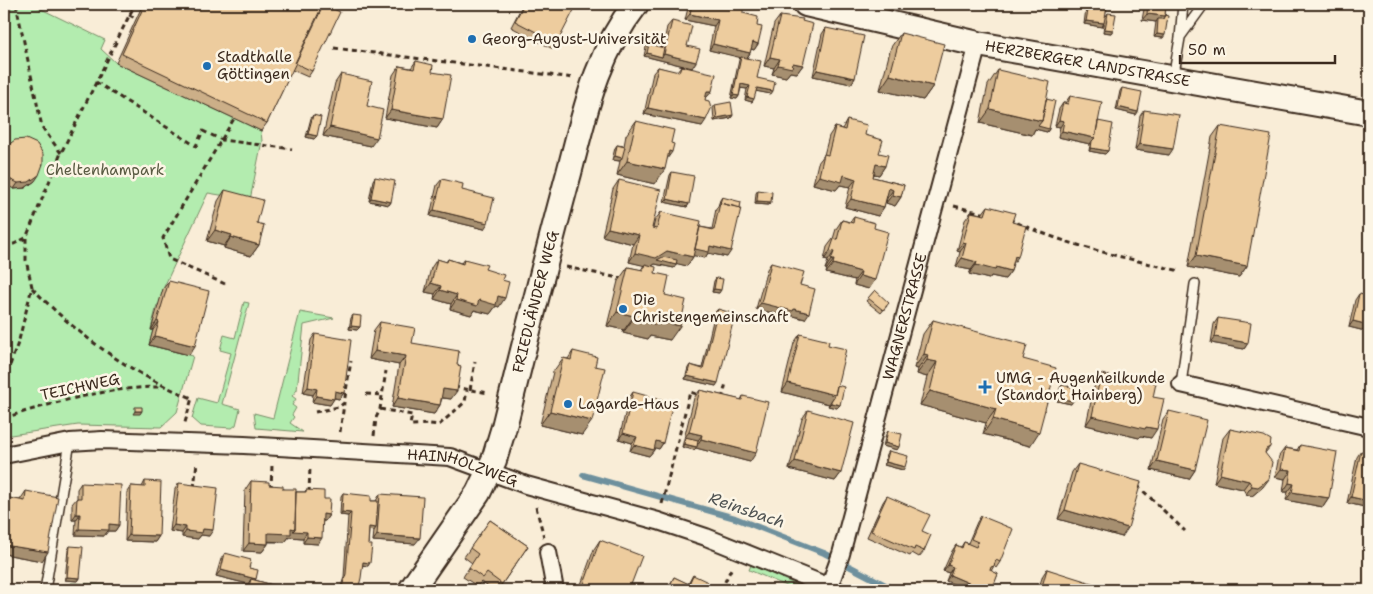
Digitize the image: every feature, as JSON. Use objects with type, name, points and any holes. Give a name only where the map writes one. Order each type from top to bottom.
[{"type":"street","name":"FRIEDLÄNDER WEG","points":[[410,590],[472,504],[489,472],[500,442],[512,397],[585,107],[594,80],[606,54],[623,21],[636,4]]},
{"type":"street","name":"HERZBERGER LANDSTRASSE","points":[[806,4],[978,44],[1369,113]]},
{"type":"street","name":"WAGNERSTRASSE","points":[[833,588],[978,44]]},
{"type":"street","points":[[1181,384],[1369,427]]},
{"type":"street","name":"HAINHOLZWEG","points":[[4,455],[70,442],[102,440],[338,450],[450,457],[526,486],[658,521],[740,550],[833,588]]},
{"type":"street","points":[[548,552],[555,590]]},
{"type":"lane","points":[[1172,79],[1180,38],[1183,4]]},
{"type":"lane","points":[[1180,38],[1204,4]]},
{"type":"lane","points":[[1181,384],[1196,284]]},
{"type":"lane","points":[[45,590],[70,442]]},
{"type":"path","points":[[16,4],[42,127],[61,153]]},
{"type":"path","points":[[4,382],[19,340],[32,287],[26,260],[26,238],[61,153],[135,4]]},
{"type":"path","points":[[129,15],[145,23]]},
{"type":"path","points":[[334,48],[594,80]]},
{"type":"path","points":[[96,82],[196,146],[203,131],[222,140],[292,149]]},
{"type":"path","points":[[226,284],[169,258],[162,238],[237,112]]},
{"type":"path","points":[[936,202],[988,214]]},
{"type":"path","points":[[1006,218],[1035,231],[1083,247],[1180,271]]},
{"type":"path","points":[[4,244],[14,244],[26,238]]},
{"type":"path","points":[[545,263],[627,280]]},
{"type":"path","points":[[32,287],[85,338],[162,387],[192,398],[181,443]]},
{"type":"path","points":[[338,450],[351,361]]},
{"type":"path","points":[[380,409],[412,415],[410,426],[430,424],[439,426],[465,402],[475,362]]},
{"type":"path","points":[[372,452],[376,418],[380,409],[386,371]]},
{"type":"path","points":[[722,400],[726,383]]},
{"type":"path","name":"TEICHWEG","points":[[4,418],[40,406],[96,392],[134,387],[162,387]]},
{"type":"path","points":[[453,387],[512,397]]},
{"type":"path","points":[[664,500],[690,392],[706,396]]},
{"type":"path","points":[[366,394],[382,396]]},
{"type":"path","points":[[714,398],[728,402]]},
{"type":"path","points":[[315,412],[339,407],[344,404]]},
{"type":"path","points":[[194,492],[199,444]]},
{"type":"path","points":[[271,494],[273,447]]},
{"type":"path","points":[[308,496],[310,449]]},
{"type":"path","points":[[1131,480],[1185,531]]},
{"type":"path","points":[[526,486],[534,498],[548,552]]},
{"type":"path","points":[[721,590],[732,568]]},
{"type":"path","points":[[767,590],[770,583]]},
{"type":"green space","name":"Cheltenhampark","points":[[21,4],[31,4],[105,40],[101,49],[116,63],[261,131],[262,141],[250,200],[208,193],[163,289],[159,305],[157,305],[149,345],[193,356],[177,412],[161,427],[78,425],[4,436],[4,11]]},
{"type":"green space","points":[[244,302],[249,303],[222,404],[240,409],[236,425],[232,428],[201,426],[192,418],[198,398],[217,403],[231,353],[220,350],[224,335],[235,338]]},
{"type":"green space","points":[[300,312],[334,318],[304,325],[297,390],[292,396],[296,399],[292,405],[296,408],[290,423],[303,432],[256,428],[254,413],[273,418]]},
{"type":"green space","points":[[751,565],[806,589],[796,590],[749,570]]},
{"type":"green space","points":[[71,583],[159,587],[158,590],[74,590]]},
{"type":"building","name":"Stadthalle Göttingen","points":[[145,4],[324,4],[267,123],[122,54]]},
{"type":"building","points":[[323,4],[340,12],[312,71],[295,63]]},
{"type":"building","points":[[524,4],[569,4],[567,6],[574,10],[557,43],[515,21]]},
{"type":"building","points":[[692,4],[721,4],[743,9],[743,13],[758,17],[757,26],[762,27],[758,44],[753,42],[750,53],[713,44],[718,20],[690,14]]},
{"type":"building","points":[[1148,4],[1166,4],[1165,16],[1147,14]]},
{"type":"building","points":[[1089,5],[1107,7],[1104,23],[1086,21]]},
{"type":"building","points":[[1108,13],[1116,14],[1113,30],[1105,29]]},
{"type":"building","points":[[1165,15],[1168,16],[1165,35],[1157,34],[1158,19],[1163,19]]},
{"type":"building","points":[[780,16],[803,19],[802,21],[813,24],[803,65],[793,63],[792,68],[778,65],[780,59],[770,57]]},
{"type":"building","points":[[672,21],[692,26],[687,46],[700,49],[696,62],[664,54]]},
{"type":"building","points":[[826,28],[864,36],[855,78],[817,70]]},
{"type":"building","points":[[901,33],[944,44],[933,86],[890,75]]},
{"type":"building","points":[[649,44],[664,48],[662,57],[647,53]]},
{"type":"building","points":[[741,57],[761,61],[757,78],[775,82],[773,91],[757,88],[754,99],[747,97],[750,86],[741,84],[739,96],[733,95]]},
{"type":"building","points":[[416,61],[433,65],[432,72],[451,75],[443,119],[391,110],[399,66],[414,69]]},
{"type":"building","points":[[681,66],[716,74],[712,91],[707,91],[705,100],[709,101],[711,109],[706,120],[648,108],[658,67],[679,72]]},
{"type":"building","points":[[998,70],[1050,82],[1042,121],[990,109]]},
{"type":"building","points":[[341,74],[372,81],[367,106],[383,110],[377,138],[330,127]]},
{"type":"building","points":[[1122,88],[1142,92],[1138,112],[1118,107]]},
{"type":"building","points":[[1070,96],[1102,102],[1095,138],[1062,131],[1064,121],[1059,120],[1063,103],[1068,104]]},
{"type":"building","points":[[1046,99],[1055,101],[1049,129],[1038,126],[1042,121]]},
{"type":"building","points":[[731,102],[733,115],[717,118],[715,105]]},
{"type":"building","points":[[1144,110],[1179,115],[1173,149],[1139,144]]},
{"type":"building","points":[[313,115],[321,117],[317,136],[308,134]]},
{"type":"building","points":[[847,120],[867,125],[865,135],[883,140],[879,153],[888,155],[885,166],[876,164],[873,177],[904,185],[901,197],[892,195],[893,190],[889,188],[884,207],[851,199],[856,179],[844,175],[842,182],[819,176],[824,154],[828,155],[835,127],[845,130]]},
{"type":"building","points":[[636,121],[674,130],[671,143],[674,144],[672,152],[669,151],[665,169],[627,161]]},
{"type":"building","points":[[1098,121],[1113,124],[1108,151],[1091,148]]},
{"type":"building","points":[[1220,126],[1271,135],[1247,266],[1196,256]]},
{"type":"building","points":[[26,139],[37,144],[43,154],[43,164],[39,175],[29,182],[18,183],[7,178],[4,172],[4,148],[15,140]]},
{"type":"building","points":[[617,145],[625,147],[622,158],[615,156]]},
{"type":"building","points":[[672,172],[694,176],[689,204],[667,199]]},
{"type":"building","points":[[375,177],[395,181],[391,202],[371,198]]},
{"type":"building","points":[[442,179],[463,184],[462,190],[494,198],[488,223],[434,210]]},
{"type":"building","points":[[619,180],[661,190],[652,228],[657,229],[661,212],[701,221],[693,257],[667,251],[656,258],[635,253],[639,235],[608,228]]},
{"type":"building","points":[[225,190],[263,200],[257,223],[264,225],[259,245],[215,230]]},
{"type":"building","points":[[758,190],[772,192],[771,202],[757,201]]},
{"type":"building","points":[[722,197],[741,202],[740,208],[720,203]]},
{"type":"building","points":[[720,203],[741,208],[731,251],[710,246],[709,252],[695,249],[700,227],[714,230]]},
{"type":"building","points":[[988,206],[1015,213],[1012,222],[1026,226],[1018,257],[1015,256],[1011,271],[996,267],[995,270],[976,265],[977,262],[962,258],[966,243],[963,242],[971,212],[985,215]]},
{"type":"building","points":[[854,217],[875,223],[874,228],[888,232],[875,280],[860,276],[861,272],[833,264],[834,260],[831,260],[834,252],[830,251],[834,239],[837,240],[842,220],[853,223]]},
{"type":"building","points":[[663,257],[677,260],[676,265],[657,260]]},
{"type":"building","points":[[437,259],[447,262],[448,259],[463,264],[464,259],[487,265],[485,269],[504,275],[502,280],[509,282],[505,298],[498,296],[496,305],[479,300],[477,306],[456,300],[457,295],[440,290],[441,286],[431,283]]},
{"type":"building","points":[[771,263],[804,272],[800,285],[815,289],[809,313],[761,303]]},
{"type":"building","points":[[645,264],[656,267],[655,273],[669,276],[665,295],[686,300],[680,326],[659,321],[658,325],[633,319],[634,316],[617,312],[628,267],[643,270]]},
{"type":"building","points":[[716,278],[723,279],[721,290],[714,289]]},
{"type":"building","points":[[169,281],[209,291],[195,346],[155,336],[159,322],[157,321]]},
{"type":"building","points":[[875,290],[889,303],[883,310],[868,298]]},
{"type":"building","points":[[1359,294],[1369,296],[1369,325],[1353,321]]},
{"type":"building","points":[[718,309],[735,314],[718,383],[687,376],[690,365],[703,369]]},
{"type":"building","points":[[353,315],[361,316],[360,327],[351,326]]},
{"type":"building","points":[[1218,318],[1251,323],[1248,343],[1215,337]]},
{"type":"building","name":"UMG - Augenheilkunde (Standort Hainberg)","points":[[933,320],[1027,345],[1023,359],[1056,368],[1039,432],[993,419],[996,409],[930,391],[937,362],[927,360],[928,355],[924,354]]},
{"type":"building","points":[[380,322],[415,328],[412,343],[459,351],[457,365],[461,366],[457,391],[443,389],[440,405],[398,398],[406,356],[375,351]]},
{"type":"building","points":[[315,334],[351,340],[344,393],[335,391],[334,399],[316,396],[317,389],[308,387]]},
{"type":"building","points":[[800,334],[829,341],[828,345],[846,349],[835,395],[788,383]]},
{"type":"building","name":"Lagarde-Haus","points":[[573,351],[597,357],[595,366],[605,368],[592,421],[550,411],[563,358],[571,360]]},
{"type":"building","points":[[1101,374],[1133,382],[1134,378],[1156,383],[1153,397],[1164,399],[1157,429],[1146,427],[1145,429],[1092,416]]},
{"type":"building","points":[[837,385],[844,387],[840,405],[831,403]]},
{"type":"building","points":[[1062,385],[1076,388],[1073,401],[1059,398]]},
{"type":"building","points":[[700,390],[742,400],[743,396],[768,402],[756,453],[701,439],[702,435],[689,432]]},
{"type":"building","points":[[633,392],[673,403],[663,443],[656,441],[654,450],[634,445],[637,437],[623,433]]},
{"type":"building","points":[[135,407],[142,407],[142,411],[135,411]]},
{"type":"building","points":[[808,410],[854,423],[841,473],[795,461]]},
{"type":"building","points":[[1169,411],[1207,420],[1195,470],[1157,461]]},
{"type":"building","points":[[1230,429],[1264,436],[1271,440],[1270,447],[1266,449],[1265,453],[1272,462],[1269,479],[1258,487],[1252,486],[1249,481],[1220,474]]},
{"type":"building","points":[[888,431],[902,434],[899,447],[885,443]]},
{"type":"building","points":[[685,437],[698,440],[697,447],[684,444]]},
{"type":"building","points":[[1300,445],[1337,452],[1329,498],[1292,492],[1294,484],[1289,483],[1291,470],[1281,469],[1285,448],[1299,451]]},
{"type":"building","points":[[889,451],[908,456],[905,467],[886,462]]},
{"type":"building","points":[[1361,451],[1369,453],[1369,501],[1351,497]]},
{"type":"building","points":[[1078,464],[1141,482],[1128,528],[1065,510]]},
{"type":"building","points":[[145,481],[161,482],[159,536],[129,535],[131,486],[145,487]]},
{"type":"building","points":[[251,481],[269,482],[269,485],[283,486],[283,489],[296,489],[295,529],[291,528],[291,534],[268,533],[268,544],[249,543]]},
{"type":"building","points":[[81,483],[121,485],[119,525],[109,524],[109,530],[79,529],[80,514],[76,514],[77,498],[81,498]]},
{"type":"building","points":[[179,483],[218,488],[213,530],[203,529],[202,533],[186,531],[186,527],[174,525]]},
{"type":"building","points":[[306,490],[324,491],[324,499],[330,499],[329,515],[323,514],[322,538],[307,537],[307,532],[293,531],[295,529],[296,492],[306,492]]},
{"type":"building","points":[[26,491],[58,497],[48,552],[4,545],[4,497],[25,501]]},
{"type":"building","points":[[343,493],[371,496],[371,501],[378,501],[376,528],[369,527],[368,545],[372,545],[370,563],[363,562],[358,590],[341,590],[346,574],[351,513],[342,512]]},
{"type":"building","points":[[380,494],[423,497],[420,538],[377,535]]},
{"type":"building","points":[[887,496],[930,515],[922,531],[931,535],[924,551],[915,547],[914,550],[871,531]]},
{"type":"building","points":[[981,516],[1013,529],[1000,562],[996,560],[994,566],[991,567],[990,570],[998,574],[992,590],[986,587],[985,590],[950,575],[953,567],[948,565],[956,545],[962,548],[964,542],[976,547],[978,542],[971,539]]},
{"type":"building","points":[[490,520],[528,546],[502,584],[487,573],[483,578],[469,568],[478,554],[470,548]]},
{"type":"building","points":[[600,540],[642,556],[629,590],[590,590],[583,587]]},
{"type":"building","points":[[70,546],[83,547],[80,578],[67,577]]},
{"type":"building","points":[[225,553],[251,560],[249,568],[258,570],[256,579],[221,570]]},
{"type":"building","points":[[1047,569],[1101,586],[1099,590],[1041,590]]},
{"type":"building","points":[[693,575],[708,582],[704,590],[668,590],[674,577],[689,584]]},
{"type":"building","points":[[251,579],[290,590],[248,590]]},
{"type":"waterway","name":"Reinsbach","points":[[583,475],[735,518],[824,553],[895,590]]},
{"type":"place","name":"Georg-August-Universität","points":[[472,39]]},
{"type":"place","name":"Stadthalle Göttingen","points":[[207,66]]},
{"type":"place","name":"Die Christengemeinschaft","points":[[623,309]]},
{"type":"place","name":"UMG - Augenheilkunde (Standort Hainberg)","points":[[985,387]]},
{"type":"place","name":"Lagarde-Haus","points":[[568,404]]}]
